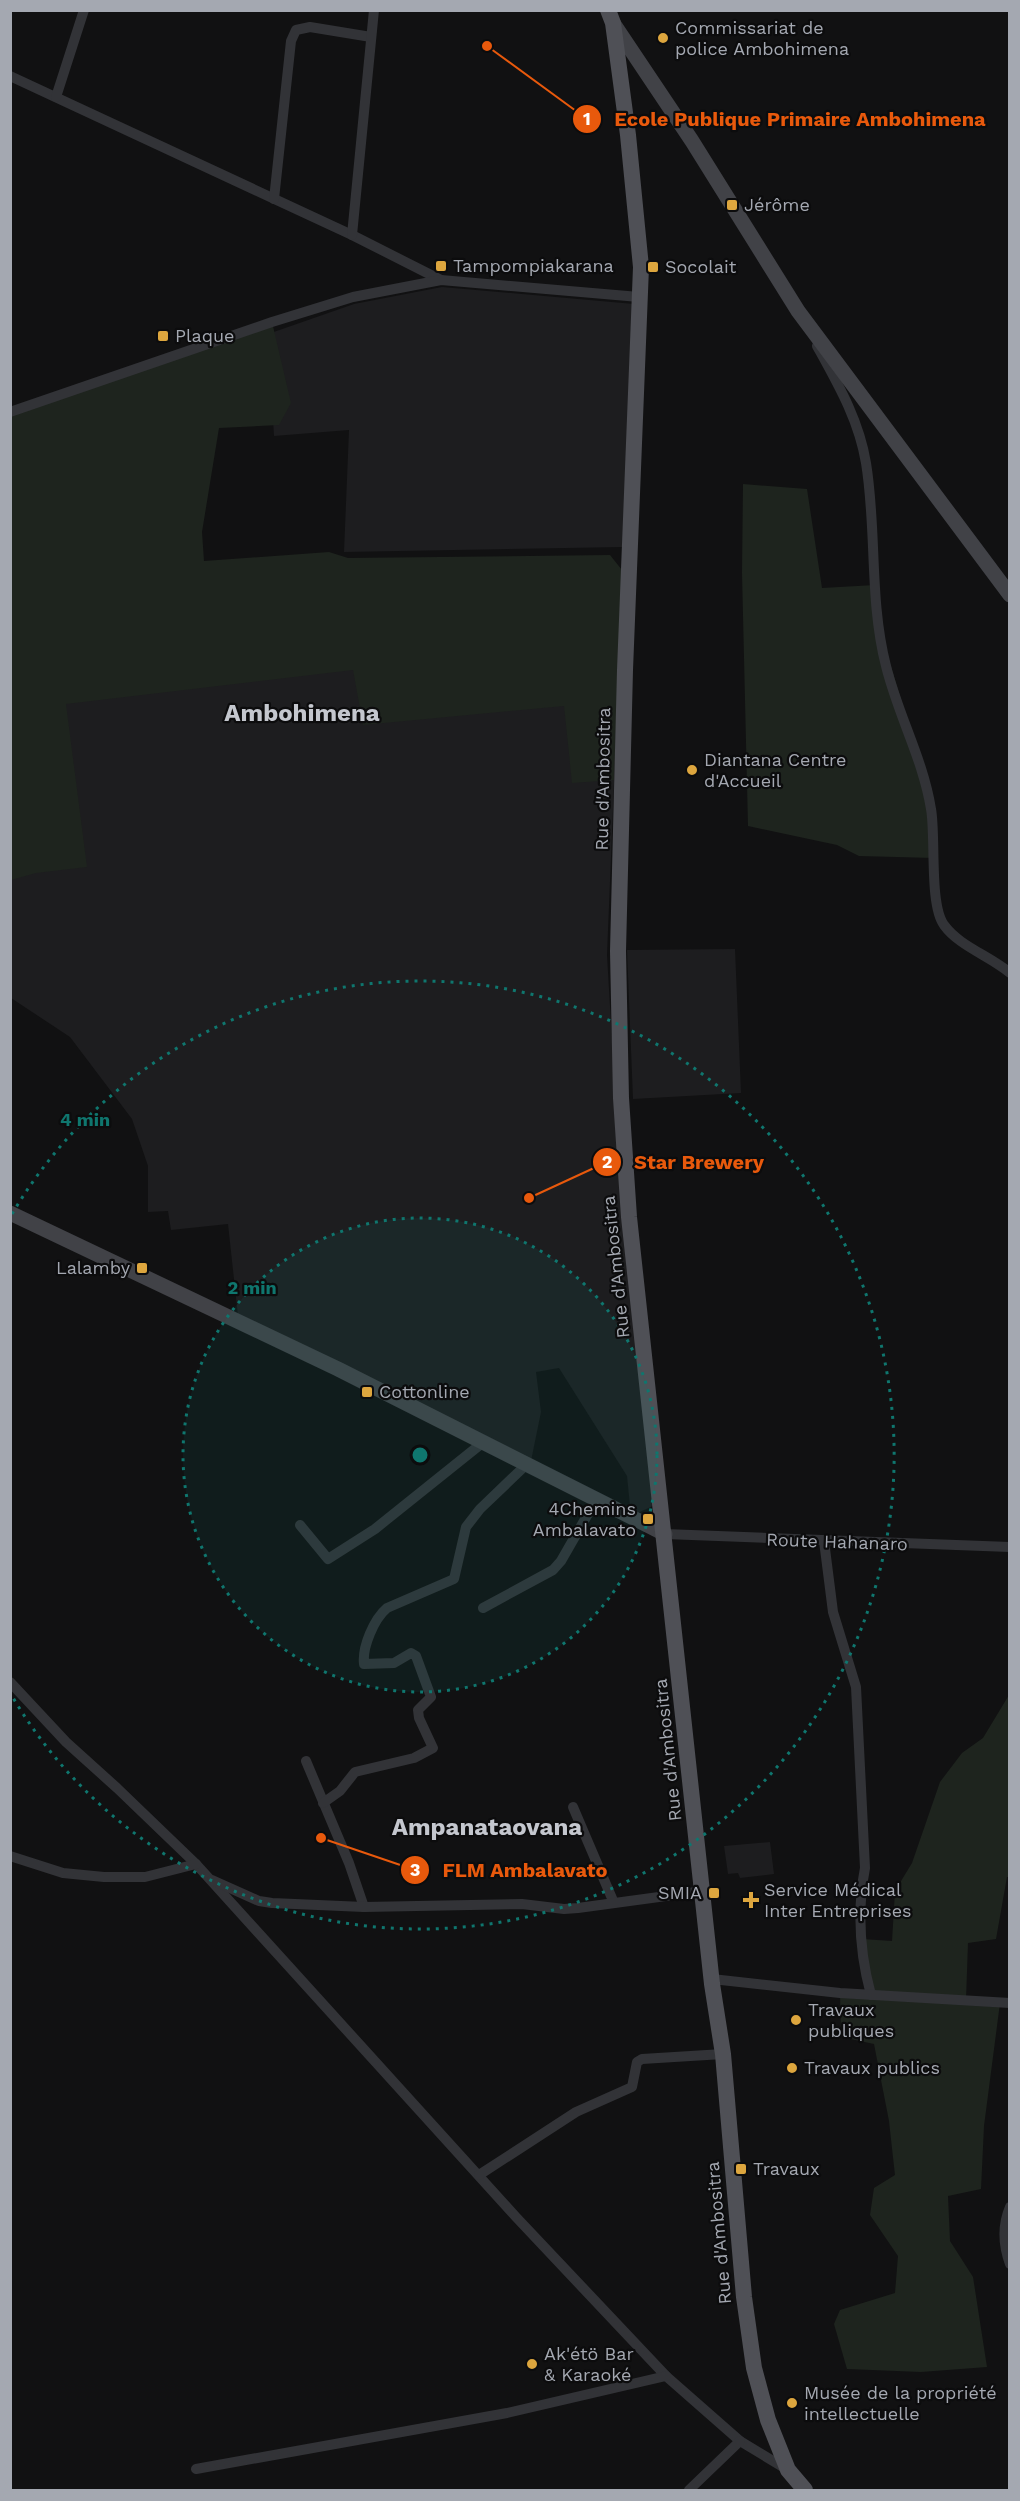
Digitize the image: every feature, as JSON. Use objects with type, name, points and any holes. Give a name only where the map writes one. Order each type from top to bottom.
[{"type":"main road","name":"Rue d'Ambositra","points":[[610,17],[640,240],[618,951],[629,1217],[712,1979],[723,2054],[744,2297],[754,2368],[768,2420],[788,2470],[805,2490]]},
{"type":"street","points":[[56,97],[84,10]]},
{"type":"street","points":[[352,235],[374,10]]},
{"type":"street","points":[[610,17],[692,141],[798,312],[850,408],[866,462],[879,630],[886,667],[923,772],[932,810],[937,903],[943,924],[963,942],[1010,973]]},
{"type":"street","points":[[274,199],[291,41],[296,30],[310,27],[371,37]]},
{"type":"street","points":[[10,76],[352,235],[441,280]]},
{"type":"street","points":[[10,412],[272,322],[352,297],[441,280],[639,297]]},
{"type":"street","points":[[798,312],[1010,595]]},
{"type":"street","points":[[10,1213],[328,1365],[481,1444],[527,1464],[664,1534]]},
{"type":"street","points":[[300,1525],[328,1559],[375,1528],[481,1444]]},
{"type":"street","points":[[324,1803],[340,1791],[355,1772],[414,1758],[433,1748],[419,1718],[418,1710],[431,1697],[416,1656],[411,1653],[393,1663],[364,1664],[363,1655],[379,1615],[387,1608],[454,1579],[466,1527],[480,1509],[527,1464]]},
{"type":"street","points":[[483,1608],[553,1570],[561,1561],[596,1500]]},
{"type":"street","name":"Route Hahanaro","points":[[664,1534],[1010,1547]]},
{"type":"street","points":[[824,1541],[833,1612],[856,1687],[865,1868],[860,1897],[863,1966],[871,1995]]},
{"type":"street","points":[[12,1685],[66,1742],[196,1864],[516,2217],[666,2376],[740,2441],[788,2470]]},
{"type":"street","points":[[306,1761],[349,1863],[364,1907]]},
{"type":"street","points":[[573,1808],[614,1904]]},
{"type":"street","points":[[10,1856],[63,1873],[104,1877],[145,1877],[196,1864]]},
{"type":"street","points":[[208,1878],[272,1904],[364,1907],[522,1904],[564,1909],[704,1891]]},
{"type":"street","points":[[712,1979],[871,1995],[1010,2003]]},
{"type":"street","points":[[479,2175],[576,2112],[632,2087],[637,2062],[642,2059],[723,2054]]},
{"type":"street","points":[[1010,2207],[1004,2233],[1005,2249],[1010,2264]]},
{"type":"street","points":[[196,2469],[507,2413],[666,2376]]},
{"type":"street","points":[[688,2490],[740,2441]]},
{"type":"shaded area","points":[[442,287],[634,304],[623,547],[344,552],[349,430],[274,436],[268,334],[354,304]]},
{"type":"shaded area","points":[[272,322],[291,403],[279,425],[219,428],[202,532],[204,561],[329,552],[348,558],[610,555],[622,570],[614,780],[572,783],[564,706],[363,725],[353,670],[66,704],[87,867],[36,873],[11,880],[11,412]]},
{"type":"shaded area","points":[[743,484],[807,489],[822,588],[875,585],[880,630],[923,772],[934,858],[859,856],[837,845],[748,826],[742,573]]},
{"type":"shaded area","points":[[10,566],[620,637],[607,955],[619,1159],[655,1505],[631,1516],[627,1476],[559,1368],[536,1372],[541,1412],[531,1461],[238,1316],[228,1224],[171,1230],[168,1211],[148,1212],[148,1166],[132,1119],[70,1037],[11,998]]},
{"type":"shaded area","points":[[735,949],[741,1093],[633,1099],[627,950]]},
{"type":"shaded area","points":[[1009,1695],[1009,1877],[1007,1877],[996,1939],[968,1943],[966,2000],[1000,2003],[984,2126],[981,2189],[948,2196],[950,2241],[973,2277],[987,2367],[921,2372],[847,2369],[834,2324],[840,2310],[895,2293],[898,2256],[870,2215],[874,2188],[895,2175],[889,2121],[874,2044],[841,2037],[840,1993],[870,1995],[862,1939],[892,1941],[895,1891],[912,1863],[940,1782],[962,1753],[983,1738]]},
{"type":"shaded area","points":[[770,1842],[774,1874],[740,1878],[738,1873],[728,1874],[724,1846]]},
{"type":"place","name":"Commissariat de police Ambohimena","points":[[663,38]]},
{"type":"place","name":"Ecole Publique Primaire Ambohimena","points":[[487,46]]},
{"type":"place","name":"Jérôme","points":[[732,205]]},
{"type":"place","name":"Tampompiakarana","points":[[441,266]]},
{"type":"place","name":"Socolait","points":[[653,267]]},
{"type":"place","name":"Plaque","points":[[163,336]]},
{"type":"place","name":"Diantana Centre d'Accueil","points":[[692,770]]},
{"type":"place","name":"Star Brewery","points":[[529,1198]]},
{"type":"place","name":"Lalamby","points":[[142,1268]]},
{"type":"place","name":"Cottonline","points":[[367,1392]]},
{"type":"place","name":"4Chemins Ambalavato","points":[[648,1519]]},
{"type":"place","name":"FLM Ambalavato","points":[[321,1838]]},
{"type":"place","name":"SMIA","points":[[714,1893]]},
{"type":"place","name":"Service Médical Inter Entreprises","points":[[751,1900]]},
{"type":"place","name":"Travaux publiques","points":[[796,2020]]},
{"type":"place","name":"Travaux publics","points":[[792,2068]]},
{"type":"place","name":"Travaux","points":[[741,2169]]},
{"type":"place","name":"Ak'étö Bar & Karaoké","points":[[532,2364]]},
{"type":"place","name":"Musée de la propriété intellectuelle","points":[[792,2403]]},
{"type":"district","name":"Ambohimena","points":[[302,713]]},
{"type":"district","name":"Ampanataovana","points":[[487,1827]]}]
